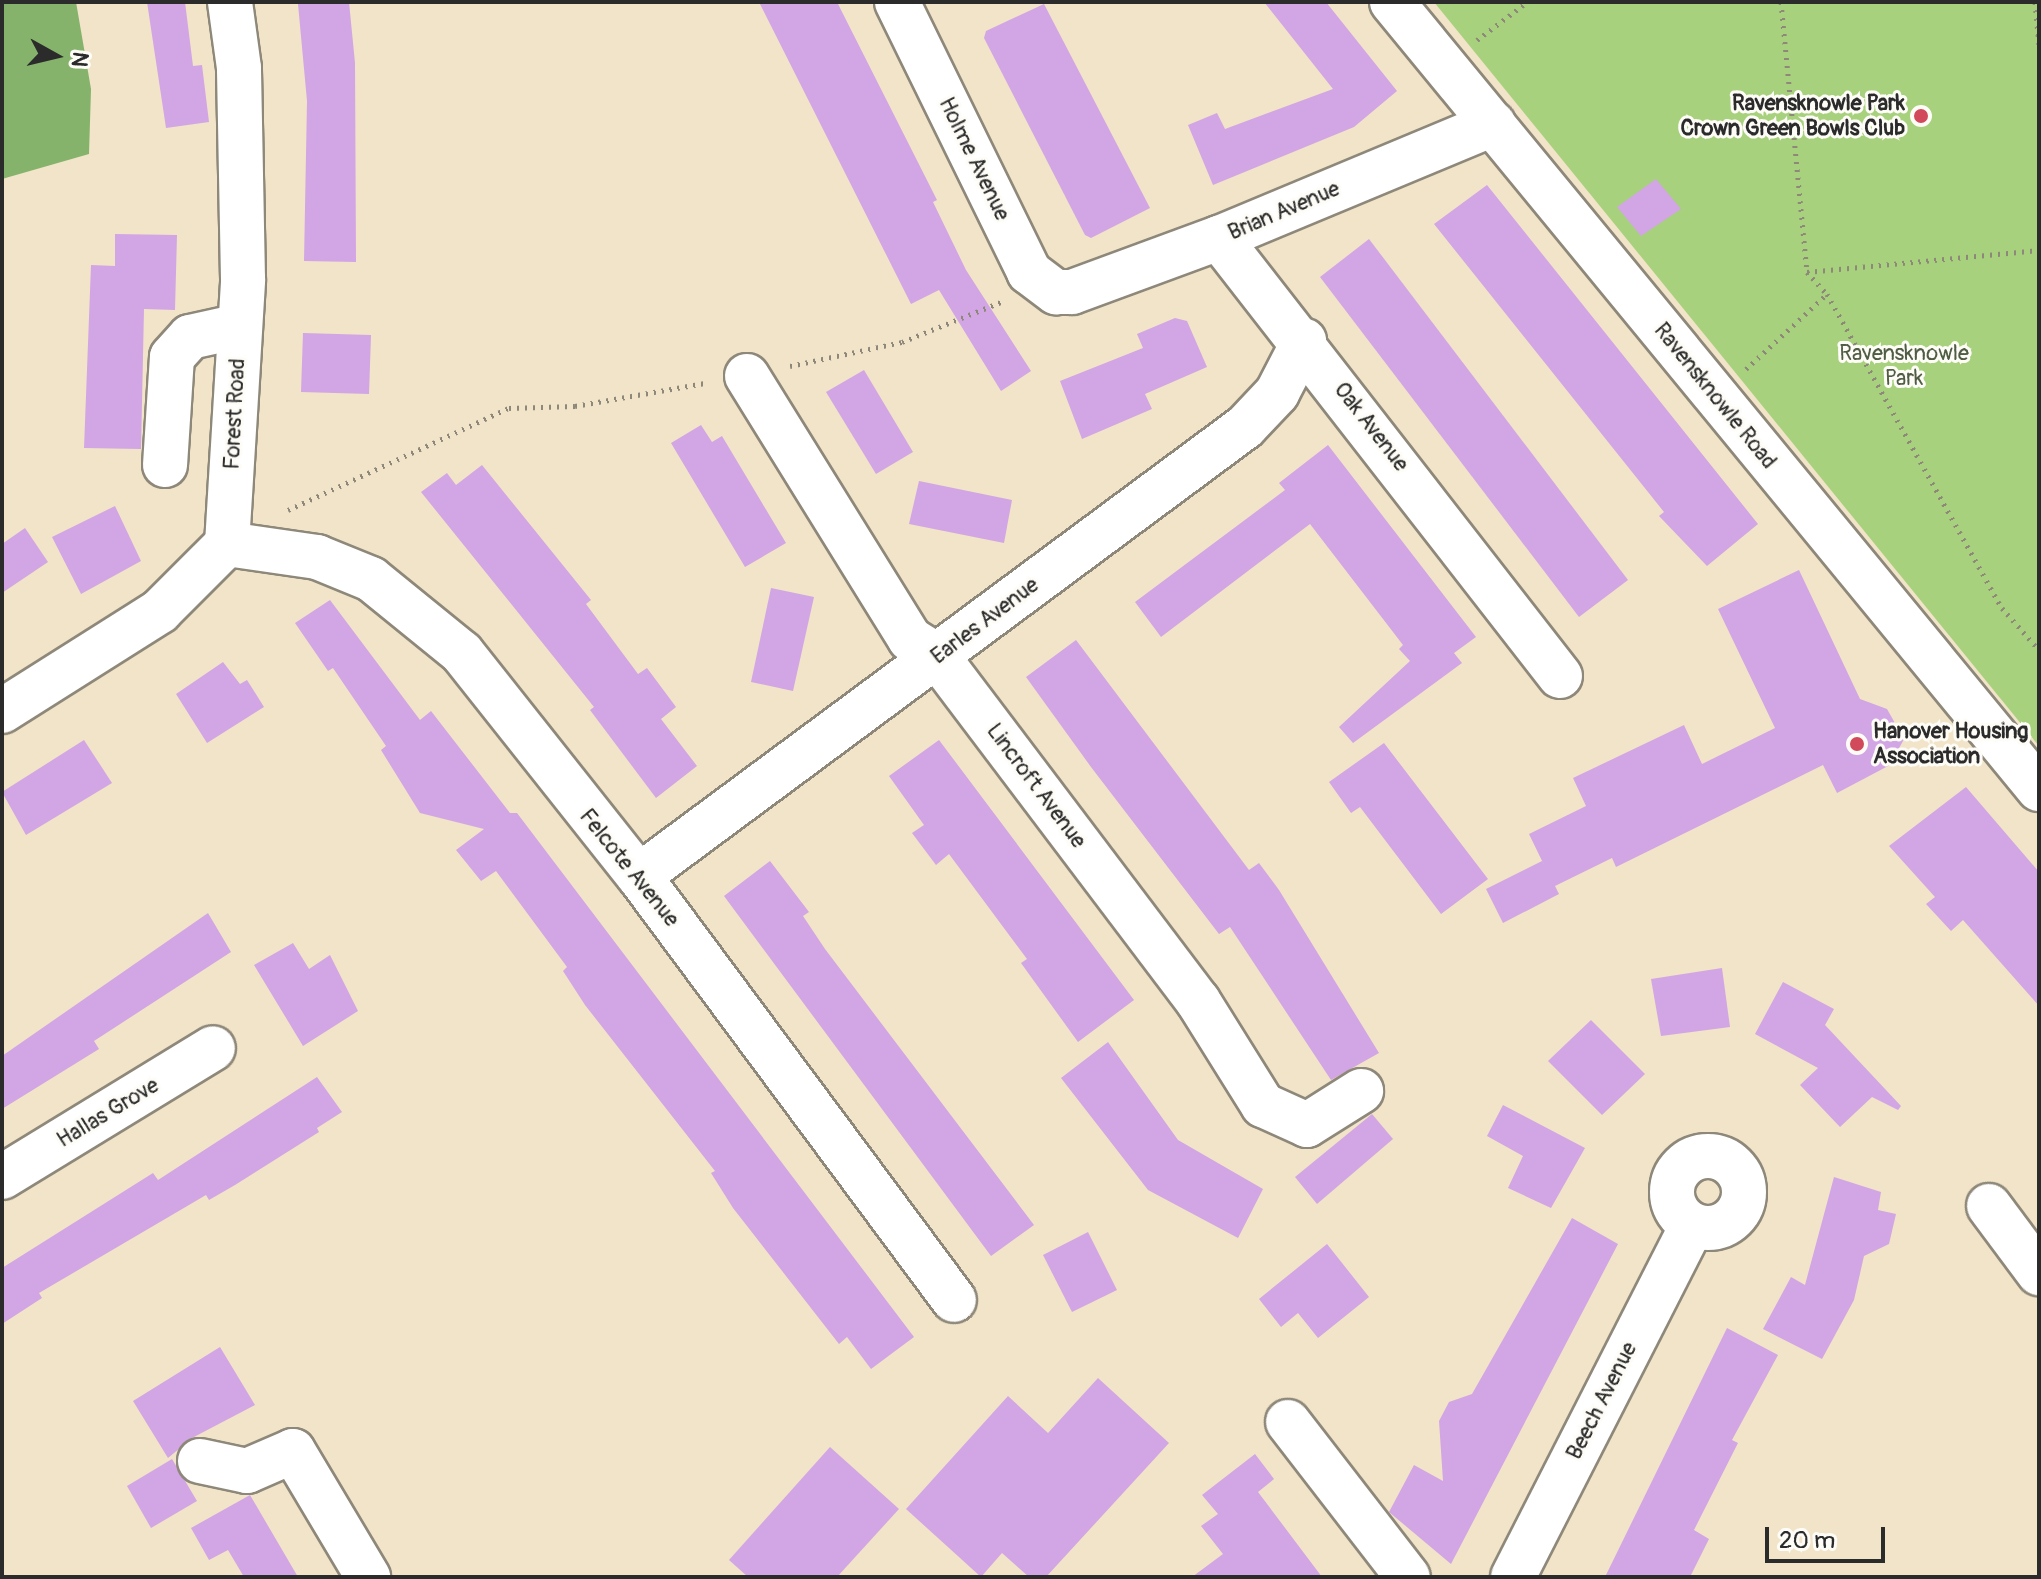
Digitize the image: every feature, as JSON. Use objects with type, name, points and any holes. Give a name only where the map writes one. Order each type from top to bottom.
[{"type":"street","name":"Forest Road","points":[[230,2],[239,68],[239,545]]},
{"type":"street","name":"Holme Avenue","points":[[897,2],[1029,272],[1057,288]]},
{"type":"street","name":"Ravensknowle Road","points":[[1392,2],[2039,789]]},
{"type":"street","name":"Brian Avenue","points":[[1057,288],[1219,238],[1493,124]]},
{"type":"street","name":"Oak Avenue","points":[[1219,238],[1304,341],[1560,676]]},
{"type":"street","points":[[165,465],[172,357],[190,337],[240,326]]},
{"type":"street","name":"Earles Avenue","points":[[639,876],[1245,427],[1277,393],[1304,341]]},
{"type":"street","name":"Lincroft Avenue","points":[[747,376],[910,639],[937,656],[1198,1001],[1263,1105],[1307,1125],[1361,1091]]},
{"type":"street","points":[[2,711],[160,611],[239,545]]},
{"type":"street","name":"Felcote Avenue","points":[[239,545],[317,557],[371,579],[417,612],[504,701],[579,806],[639,876],[954,1300]]},
{"type":"street","name":"Hallas Grove","points":[[2,1177],[213,1048]]},
{"type":"street","points":[[1989,1206],[2039,1273]]},
{"type":"street","name":"Beech Avenue","points":[[1513,1577],[1692,1225]]},
{"type":"street","points":[[1288,1422],[1408,1577]]},
{"type":"street","points":[[200,1461],[247,1471],[293,1451],[368,1577]]},
{"type":"path","points":[[1470,31],[1478,41],[1527,2]]},
{"type":"path","points":[[1781,2],[1807,272],[1827,294],[2002,608],[2039,650]]},
{"type":"path","points":[[2035,2],[2039,45]]},
{"type":"path","points":[[1807,272],[2039,250]]},
{"type":"path","points":[[239,545],[296,505],[509,408],[575,406],[747,376],[902,342],[1057,288]]},
{"type":"path","points":[[1716,397],[1827,294]]},
{"type":"green space","points":[[2,2],[76,2],[91,89],[89,154],[2,179]]},
{"type":"green space","name":"Ravensknowle Park","points":[[1434,2],[2039,2],[2039,746]]},
{"type":"building","points":[[147,2],[185,2],[193,66],[202,65],[209,122],[166,128]]},
{"type":"building","points":[[349,2],[355,63],[356,262],[304,261],[307,101],[298,4]]},
{"type":"building","points":[[759,2],[837,2],[937,200],[933,202],[966,270],[1031,371],[1001,391],[939,290],[911,304]]},
{"type":"building","points":[[1264,2],[1326,2],[1397,91],[1354,127],[1213,185],[1188,125],[1217,113],[1225,129],[1333,89]]},
{"type":"building","points":[[1044,4],[1150,208],[1091,238],[1085,235],[984,38],[986,31]]},
{"type":"building","points":[[1656,179],[1681,209],[1641,236],[1617,207]]},
{"type":"building","points":[[1487,185],[1758,524],[1707,566],[1659,516],[1664,512],[1434,224]]},
{"type":"building","points":[[115,234],[177,235],[175,310],[144,309],[141,449],[84,448],[91,265],[115,266]]},
{"type":"building","points":[[1369,239],[1628,580],[1579,617],[1320,277]]},
{"type":"building","points":[[1175,318],[1187,321],[1207,367],[1145,394],[1152,409],[1082,439],[1060,381],[1143,348],[1137,334]]},
{"type":"building","points":[[303,333],[371,335],[369,394],[301,392]]},
{"type":"building","points":[[864,370],[913,452],[876,474],[826,392]]},
{"type":"building","points":[[701,425],[712,442],[722,436],[786,543],[745,567],[671,443]]},
{"type":"building","points":[[1328,445],[1476,637],[1454,653],[1462,663],[1353,743],[1339,727],[1410,661],[1399,649],[1403,645],[1310,524],[1161,637],[1135,602],[1285,490],[1279,483]]},
{"type":"building","points":[[482,465],[591,600],[586,604],[638,674],[647,668],[676,707],[661,719],[697,766],[656,798],[590,710],[594,707],[421,492],[447,473],[456,485]]},
{"type":"building","points":[[919,481],[1012,500],[1004,543],[909,524]]},
{"type":"building","points":[[115,506],[141,561],[81,594],[52,537]]},
{"type":"building","points":[[25,528],[48,562],[2,593],[2,544]]},
{"type":"building","points":[[1799,570],[1860,699],[1887,709],[1904,739],[1890,765],[1837,793],[1823,765],[1616,867],[1612,858],[1555,886],[1559,894],[1503,923],[1486,889],[1542,861],[1545,867],[1529,834],[1586,806],[1573,778],[1684,725],[1702,764],[1775,728],[1718,609]]},
{"type":"building","points":[[771,588],[814,597],[793,691],[751,682]]},
{"type":"building","points":[[330,600],[420,720],[431,711],[510,813],[517,813],[914,1337],[871,1369],[847,1337],[839,1344],[733,1208],[711,1173],[715,1171],[585,1005],[563,971],[567,967],[496,871],[481,881],[456,850],[484,829],[420,813],[381,750],[386,746],[333,668],[328,671],[295,623]]},
{"type":"building","points":[[1076,640],[1249,870],[1259,863],[1279,890],[1379,1053],[1331,1080],[1230,927],[1219,934],[1091,767],[1026,677]]},
{"type":"building","points":[[223,662],[240,684],[247,680],[264,707],[207,743],[176,694]]},
{"type":"building","points":[[84,740],[112,783],[26,835],[2,792]]},
{"type":"building","points":[[939,740],[1134,1000],[1078,1042],[1021,963],[1027,959],[949,854],[936,865],[912,833],[924,825],[889,776]]},
{"type":"building","points":[[1384,743],[1488,879],[1441,914],[1360,807],[1351,813],[1329,782]]},
{"type":"building","points":[[1966,787],[2039,872],[2039,1006],[1963,920],[1951,931],[1926,904],[1935,897],[1889,846]]},
{"type":"building","points":[[770,861],[809,912],[803,916],[825,949],[1034,1225],[991,1256],[724,896]]},
{"type":"building","points":[[208,913],[231,952],[94,1041],[99,1049],[2,1109],[2,1056]]},
{"type":"building","points":[[293,943],[309,969],[330,955],[358,1011],[303,1046],[254,965]]},
{"type":"building","points":[[1722,968],[1730,1027],[1661,1036],[1651,979]]},
{"type":"building","points":[[1783,982],[1834,1009],[1825,1025],[1901,1106],[1898,1110],[1872,1097],[1840,1127],[1800,1085],[1818,1068],[1755,1034]]},
{"type":"building","points":[[1591,1020],[1645,1074],[1602,1115],[1548,1061]]},
{"type":"building","points":[[1108,1042],[1178,1140],[1263,1189],[1238,1238],[1148,1190],[1061,1078]]},
{"type":"building","points":[[317,1077],[342,1112],[317,1128],[319,1132],[209,1200],[206,1195],[39,1293],[42,1298],[2,1324],[2,1268],[153,1173],[158,1180]]},
{"type":"building","points":[[1503,1105],[1585,1148],[1551,1208],[1508,1188],[1523,1156],[1487,1136]]},
{"type":"building","points":[[1372,1114],[1393,1139],[1317,1204],[1295,1177]]},
{"type":"building","points":[[1834,1177],[1881,1192],[1878,1210],[1896,1214],[1889,1244],[1864,1256],[1854,1300],[1822,1359],[1763,1329],[1791,1277],[1805,1285]]},
{"type":"building","points":[[1572,1218],[1618,1244],[1451,1564],[1389,1512],[1414,1465],[1443,1481],[1439,1421],[1449,1402],[1472,1394]]},
{"type":"building","points":[[1088,1232],[1117,1290],[1072,1312],[1043,1255]]},
{"type":"building","points":[[1327,1244],[1369,1297],[1318,1338],[1298,1313],[1281,1327],[1259,1299]]},
{"type":"building","points":[[1727,1328],[1778,1355],[1732,1440],[1738,1443],[1694,1530],[1709,1539],[1690,1577],[1605,1577]]},
{"type":"building","points":[[220,1347],[255,1405],[192,1438],[168,1458],[133,1401]]},
{"type":"building","points":[[1098,1378],[1169,1443],[1046,1577],[1029,1577],[1002,1553],[981,1577],[906,1509],[1008,1396],[1048,1433]]},
{"type":"building","points":[[830,1447],[899,1509],[837,1577],[748,1577],[729,1560]]},
{"type":"building","points":[[1255,1454],[1274,1479],[1258,1492],[1322,1577],[1192,1577],[1223,1554],[1201,1526],[1218,1514],[1202,1495]]},
{"type":"building","points":[[172,1459],[197,1501],[151,1528],[127,1486]]},
{"type":"building","points":[[250,1495],[298,1577],[244,1577],[228,1550],[209,1560],[191,1528]]},
{"type":"place","name":"Ravensknowle Park Crown Green Bowls Club","points":[[1921,116]]},
{"type":"place","name":"Hanover Housing Association","points":[[1857,744]]}]
